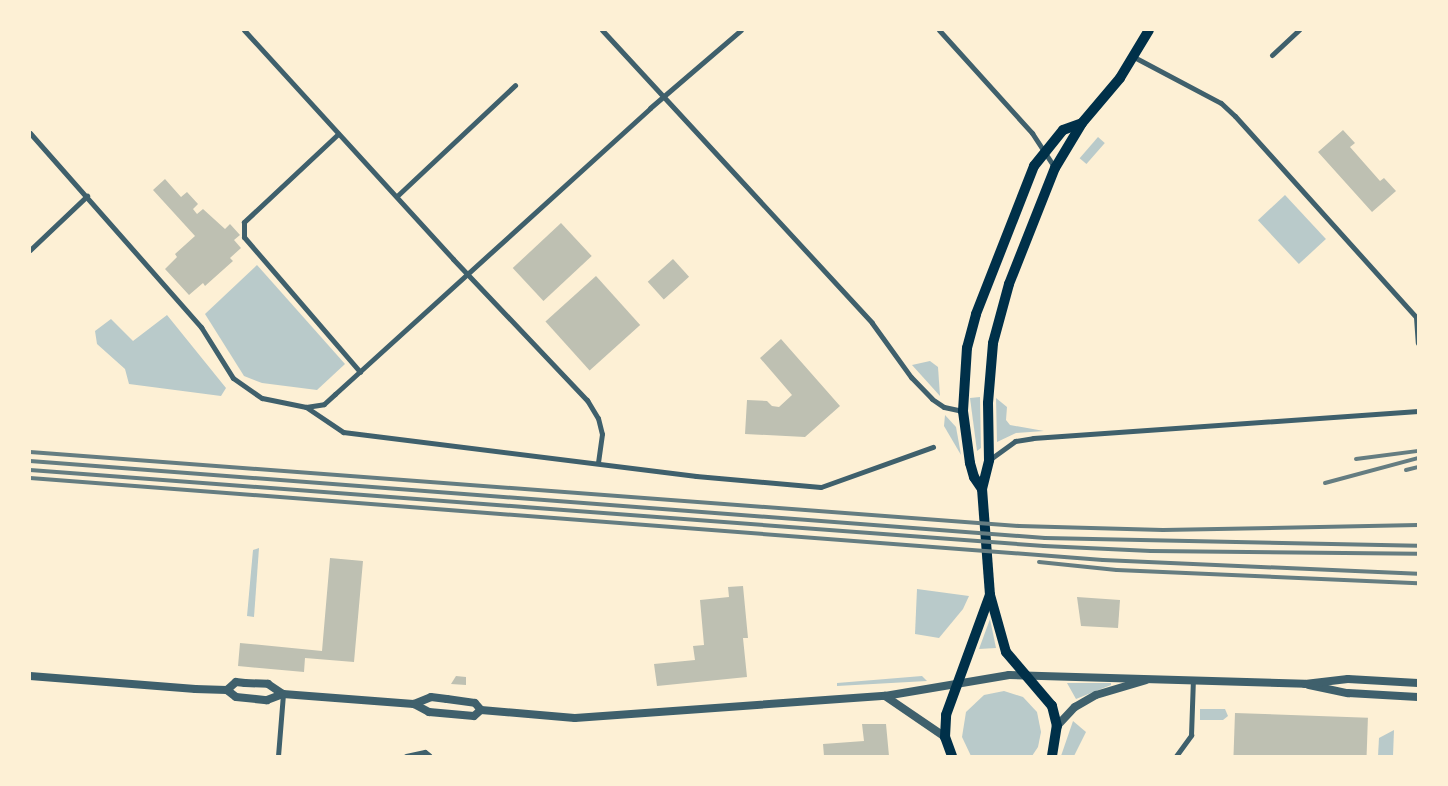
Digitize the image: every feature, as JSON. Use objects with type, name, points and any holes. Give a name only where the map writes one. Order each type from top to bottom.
[{"type":"main road","points":[[1052,753],[1057,726],[1047,697],[1006,652],[990,592],[982,489],[989,460],[989,381],[1000,310],[1055,168],[1082,122],[1106,97],[1134,57],[1149,30]]},
{"type":"main road","points":[[982,489],[974,478],[970,464],[963,411],[967,348],[976,314],[1024,188],[1046,150],[1063,130],[1082,122]]},
{"type":"main road","points":[[952,756],[945,737],[946,715],[990,592]]},
{"type":"street","points":[[244,30],[338,134],[587,400],[602,434],[598,462]]},
{"type":"street","points":[[602,30],[872,323],[911,377],[932,399],[944,407],[963,411]]},
{"type":"street","points":[[30,132],[201,327],[234,378],[262,398],[306,406],[324,404],[467,272],[662,97],[741,30]]},
{"type":"street","points":[[939,30],[1046,150],[1055,168]]},
{"type":"street","points":[[1272,55],[1299,30]]},
{"type":"street","points":[[1134,57],[1221,103],[1235,116],[1416,317],[1418,343]]},
{"type":"street","points":[[397,196],[516,85]]},
{"type":"street","points":[[338,134],[244,222],[244,237],[360,372]]},
{"type":"street","points":[[30,250],[87,196]]},
{"type":"street","points":[[306,406],[319,417],[344,432],[598,462],[696,476],[821,486],[933,447]]},
{"type":"street","points":[[989,460],[1015,440],[1418,411]]},
{"type":"street","points":[[30,676],[227,690],[236,698],[258,699],[283,694],[414,704],[429,712],[474,716],[481,710],[609,718],[884,696],[958,682],[1026,675],[1305,684],[1348,693],[1418,697]]},
{"type":"street","points":[[1057,726],[1075,707],[1096,695],[1152,678]]},
{"type":"street","points":[[1305,684],[1348,678],[1418,683]]},
{"type":"street","points":[[1176,756],[1191,735],[1193,679]]},
{"type":"street","points":[[227,690],[236,682],[268,684],[283,694]]},
{"type":"street","points":[[278,756],[283,694]]},
{"type":"street","points":[[884,696],[945,737]]},
{"type":"street","points":[[414,704],[431,698],[454,699],[475,702],[481,710]]},
{"type":"street","points":[[406,756],[425,752],[430,756]]},
{"type":"shaded area","points":[[1098,137],[1105,143],[1086,164],[1080,158]]},
{"type":"shaded area","points":[[1285,195],[1326,239],[1299,264],[1258,220]]},
{"type":"shaded area","points":[[257,265],[345,364],[317,390],[262,383],[244,376],[205,314]]},
{"type":"shaded area","points":[[167,315],[226,388],[221,396],[129,384],[125,369],[97,344],[95,331],[111,319],[133,341]]},
{"type":"shaded area","points":[[930,361],[938,367],[940,396],[912,365]]},
{"type":"shaded area","points":[[980,397],[981,448],[977,451],[970,398]]},
{"type":"shaded area","points":[[996,398],[1007,407],[1006,420],[1010,425],[1044,431],[1016,433],[997,442]]},
{"type":"shaded area","points":[[945,415],[956,427],[961,455],[944,426]]},
{"type":"shaded area","points":[[259,548],[254,617],[247,616],[253,550]]},
{"type":"shaded area","points":[[917,589],[969,596],[963,609],[939,638],[915,634]]},
{"type":"shaded area","points":[[990,619],[996,648],[979,649]]},
{"type":"shaded area","points":[[922,676],[927,681],[837,686],[837,683]]},
{"type":"shaded area","points":[[1067,683],[1111,683],[1111,685],[1076,699]]},
{"type":"shaded area","points":[[1004,691],[1023,697],[1037,712],[1041,732],[1038,747],[1032,756],[971,756],[962,737],[966,712],[984,695]]},
{"type":"shaded area","points":[[1200,709],[1225,709],[1228,716],[1223,720],[1200,720]]},
{"type":"shaded area","points":[[1073,721],[1086,732],[1074,756],[1061,756]]},
{"type":"shaded area","points":[[1394,730],[1393,756],[1378,756],[1379,738]]},
{"type":"building","points":[[1343,130],[1355,143],[1350,147],[1380,181],[1384,178],[1396,191],[1372,212],[1318,152]]},
{"type":"building","points":[[165,179],[181,197],[187,192],[198,204],[193,209],[197,214],[203,209],[225,229],[230,224],[240,235],[234,240],[241,248],[230,258],[233,261],[205,286],[203,283],[189,295],[165,269],[177,257],[175,254],[195,236],[153,190]]},
{"type":"building","points":[[561,223],[592,256],[543,301],[513,268]]},
{"type":"building","points":[[673,259],[689,277],[664,300],[648,282]]},
{"type":"building","points":[[596,276],[640,325],[590,371],[545,322]]},
{"type":"building","points":[[781,339],[840,406],[805,437],[745,434],[747,400],[767,401],[772,406],[779,407],[792,395],[760,358]]},
{"type":"building","points":[[330,558],[363,561],[354,662],[305,658],[304,672],[238,666],[240,643],[322,651]]},
{"type":"building","points":[[743,586],[748,638],[743,638],[747,677],[657,686],[654,664],[695,660],[693,646],[704,645],[700,600],[729,597],[728,587]]},
{"type":"building","points":[[1077,597],[1120,600],[1118,628],[1081,626]]},
{"type":"building","points":[[456,676],[466,677],[466,685],[451,684]]},
{"type":"building","points":[[1235,713],[1368,718],[1367,756],[1233,756]]},
{"type":"building","points":[[862,724],[886,724],[889,756],[824,756],[823,744],[864,741]]},
{"type":"railway","points":[[1356,459],[1418,451]]},
{"type":"railway","points":[[30,452],[1019,526],[1163,530],[1418,525]]},
{"type":"railway","points":[[1325,483],[1418,458]]},
{"type":"railway","points":[[30,461],[1045,538],[1418,546]]},
{"type":"railway","points":[[1406,470],[1418,467]]},
{"type":"railway","points":[[30,470],[1044,546],[1151,551],[1418,554]]},
{"type":"railway","points":[[30,478],[1103,560],[1418,574]]},
{"type":"railway","points":[[1039,562],[1117,570],[1418,583]]}]
